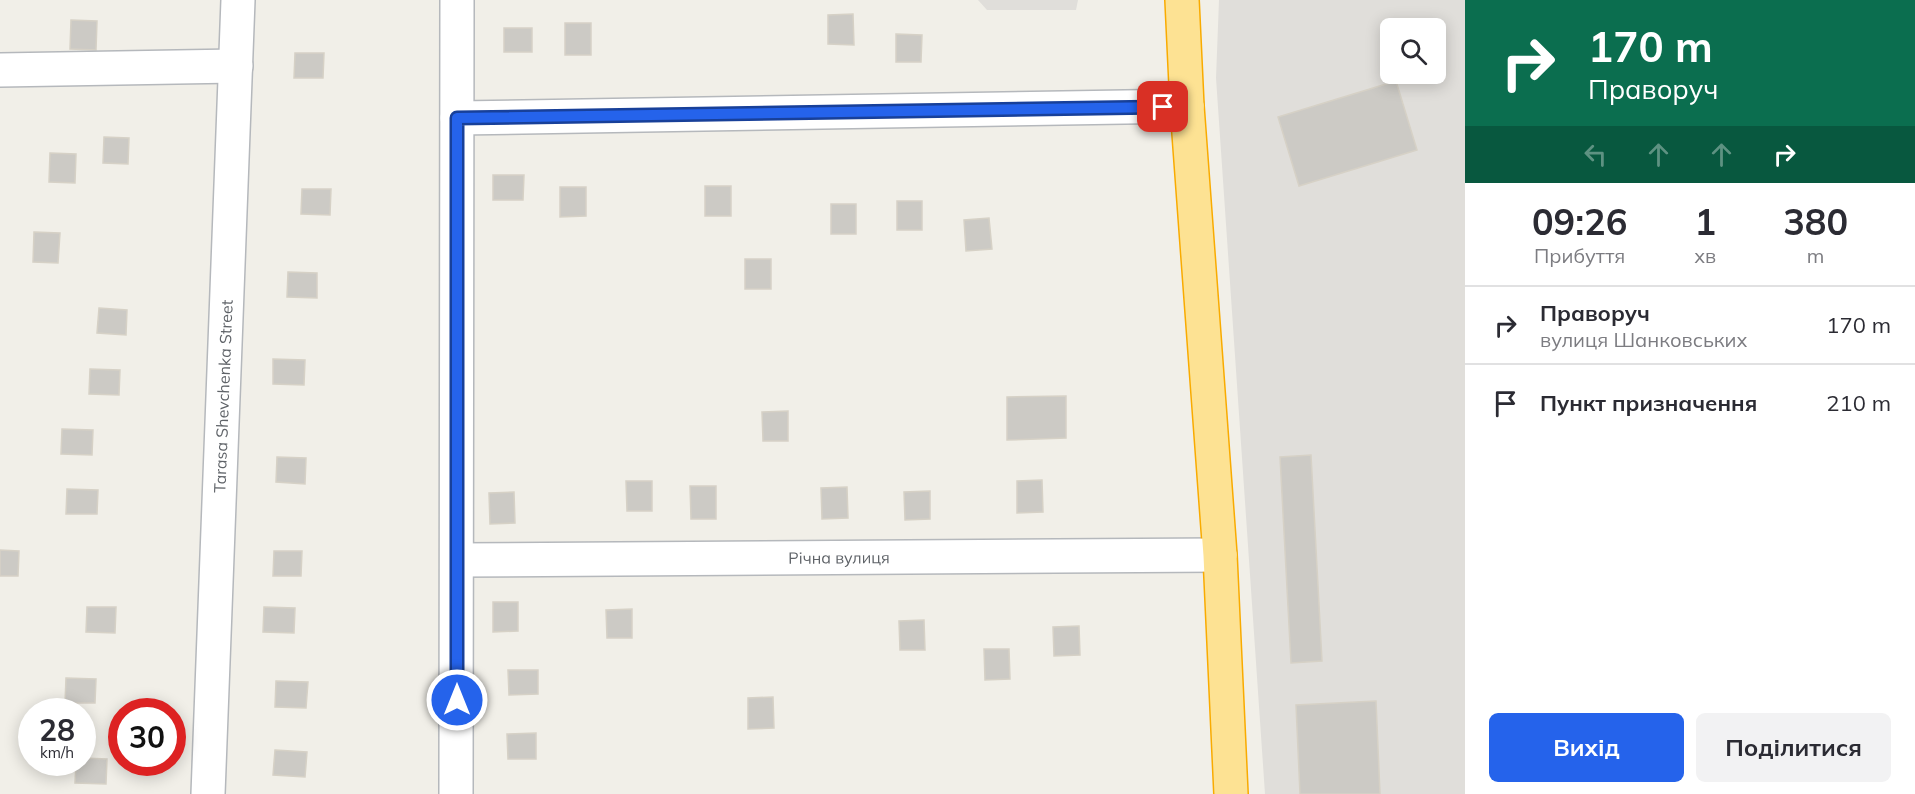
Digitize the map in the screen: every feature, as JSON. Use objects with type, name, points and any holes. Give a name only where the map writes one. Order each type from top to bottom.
[{"type":"highway","points":[[1182,0],[1187,106],[1220,555],[1231,794]]},
{"type":"street","name":"Tarasa Shevchenka Street","points":[[208,794],[238,0]]},
{"type":"street","points":[[456,794],[457,0]]},
{"type":"street","points":[[0,70],[236,66]]},
{"type":"street","points":[[457,118],[1187,106]]},
{"type":"street","name":"Річна вулиця","points":[[457,560],[1220,555]]},
{"type":"shaded area","points":[[978,0],[1078,0],[1076,10],[987,10]]},
{"type":"shaded area","points":[[1219,0],[1465,0],[1465,794],[1265,794],[1216,78]]},
{"type":"building","points":[[853,14],[854,45],[828,44],[828,15]]},
{"type":"building","points":[[71,20],[97,21],[96,50],[70,49]]},
{"type":"building","points":[[565,23],[591,23],[591,55],[565,55]]},
{"type":"building","points":[[504,28],[532,28],[532,52],[504,52]]},
{"type":"building","points":[[896,34],[922,35],[921,62],[896,62]]},
{"type":"building","points":[[295,53],[324,53],[323,78],[294,78]]},
{"type":"building","points":[[1386,84],[1397,84],[1417,150],[1299,186],[1278,117]]},
{"type":"building","points":[[104,137],[129,138],[128,164],[103,163]]},
{"type":"building","points":[[50,153],[76,154],[75,183],[49,182]]},
{"type":"building","points":[[493,175],[524,175],[523,200],[493,200]]},
{"type":"building","points":[[705,186],[731,186],[731,216],[705,216]]},
{"type":"building","points":[[560,187],[586,187],[586,216],[560,217]]},
{"type":"building","points":[[302,189],[331,189],[330,215],[301,214]]},
{"type":"building","points":[[897,201],[922,201],[922,230],[897,230]]},
{"type":"building","points":[[831,204],[856,204],[856,234],[831,234]]},
{"type":"building","points":[[989,218],[992,249],[966,251],[964,220]]},
{"type":"building","points":[[34,232],[60,233],[58,263],[33,262]]},
{"type":"building","points":[[745,259],[771,259],[771,289],[745,289]]},
{"type":"building","points":[[288,272],[317,273],[317,298],[287,297]]},
{"type":"building","points":[[99,308],[127,310],[126,335],[97,333]]},
{"type":"building","points":[[273,359],[305,360],[304,385],[273,384]]},
{"type":"building","points":[[90,369],[120,370],[119,395],[89,394]]},
{"type":"building","points":[[1066,396],[1066,438],[1007,440],[1007,397]]},
{"type":"building","points":[[788,411],[788,441],[763,441],[762,412]]},
{"type":"building","points":[[62,429],[93,430],[92,455],[61,454]]},
{"type":"building","points":[[1311,455],[1322,661],[1291,663],[1280,457]]},
{"type":"building","points":[[277,457],[306,458],[305,484],[276,482]]},
{"type":"building","points":[[1042,480],[1043,512],[1017,513],[1017,481]]},
{"type":"building","points":[[626,481],[652,481],[652,511],[627,511]]},
{"type":"building","points":[[690,486],[716,486],[716,519],[691,519]]},
{"type":"building","points":[[847,487],[848,518],[822,519],[821,488]]},
{"type":"building","points":[[67,489],[98,490],[97,514],[66,514]]},
{"type":"building","points":[[930,491],[930,519],[905,520],[904,492]]},
{"type":"building","points":[[514,492],[515,523],[490,524],[489,493]]},
{"type":"building","points":[[0,550],[19,551],[18,576],[0,576]]},
{"type":"building","points":[[274,551],[302,551],[301,576],[273,576]]},
{"type":"building","points":[[493,602],[518,602],[518,631],[493,632]]},
{"type":"building","points":[[87,607],[116,607],[115,633],[86,632]]},
{"type":"building","points":[[264,607],[295,608],[294,633],[263,632]]},
{"type":"building","points":[[632,609],[632,638],[607,638],[606,610]]},
{"type":"building","points":[[924,620],[925,650],[900,650],[899,621]]},
{"type":"building","points":[[1079,626],[1080,655],[1054,656],[1053,627]]},
{"type":"building","points":[[984,649],[1009,649],[1010,679],[985,680]]},
{"type":"building","points":[[508,670],[538,670],[538,694],[509,695]]},
{"type":"building","points":[[66,678],[96,679],[95,698],[65,698]]},
{"type":"building","points":[[276,681],[308,682],[306,708],[275,707]]},
{"type":"building","points":[[773,697],[774,728],[748,729],[748,698]]},
{"type":"building","points":[[1376,701],[1380,794],[1300,794],[1296,705]]},
{"type":"building","points":[[536,733],[536,759],[508,759],[507,734]]},
{"type":"building","points":[[275,750],[307,752],[305,777],[273,775]]},
{"type":"building","points":[[96,759],[107,759],[106,784],[75,783],[75,776],[96,776]]},
{"type":"route","points":[[457,700],[457,118],[1163,107]]}]
